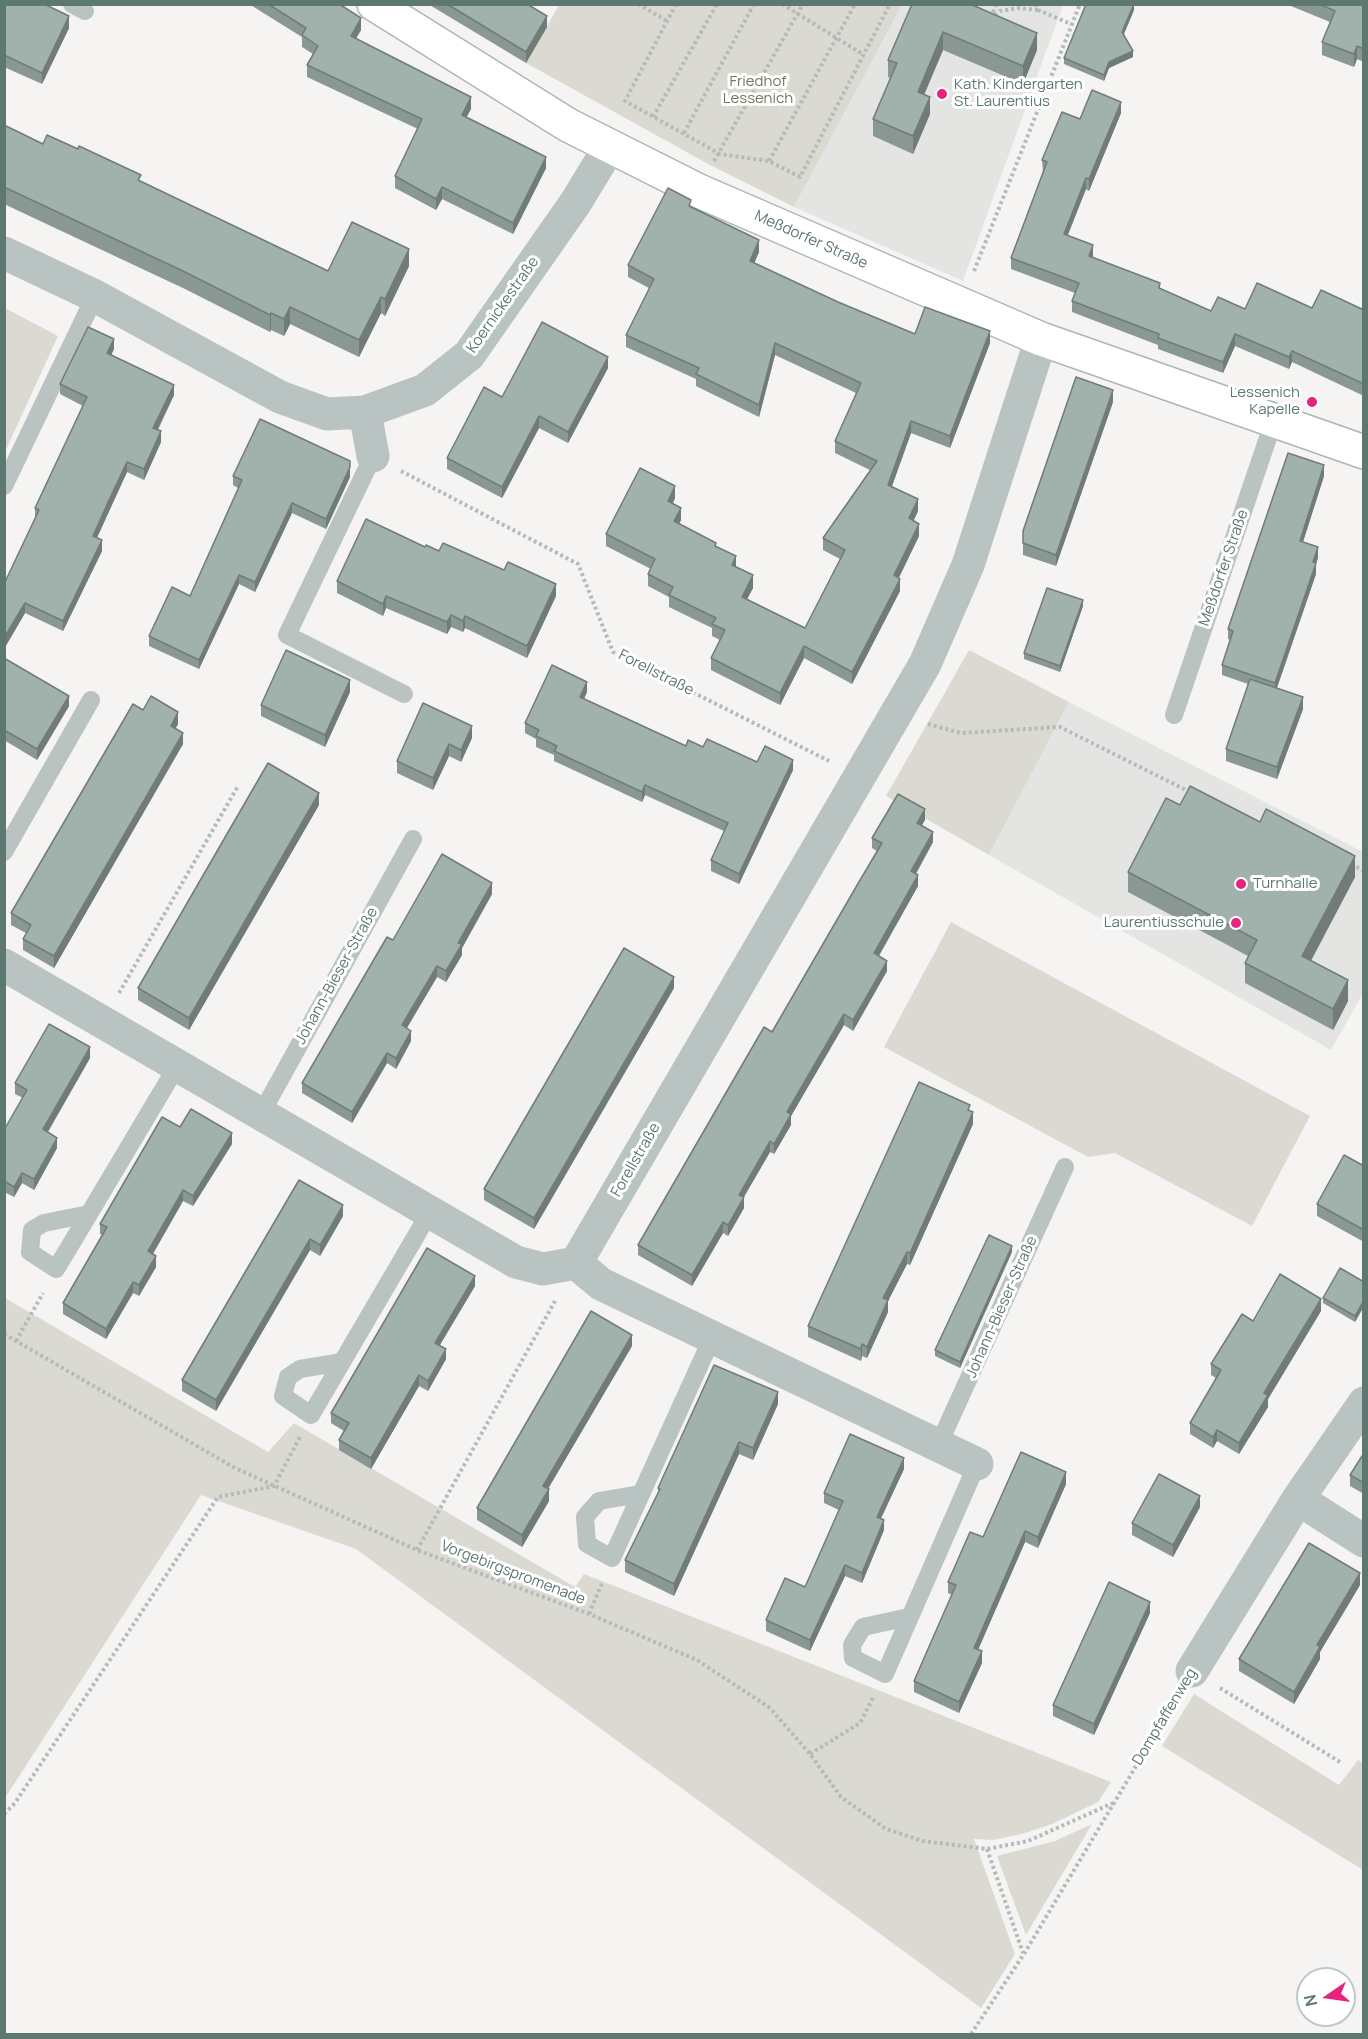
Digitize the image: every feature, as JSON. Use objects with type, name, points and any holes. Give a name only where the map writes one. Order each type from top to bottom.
[{"type":"street","name":"Meßdorfer Straße","points":[[374,4],[568,125],[699,191],[960,306],[1041,339],[1364,452]]},
{"type":"street","name":"Koernickestraße","points":[[4,253],[95,296],[280,397],[327,414],[365,412],[425,390],[469,355],[576,202],[610,146]]},
{"type":"street","name":"Forellstraße","points":[[576,1263],[861,778],[925,664],[968,565],[1041,339]]},
{"type":"street","points":[[365,412],[373,456]]},
{"type":"street","points":[[4,965],[516,1262],[543,1269],[576,1263],[600,1284],[977,1464]]},
{"type":"street","name":"Dompfaffenweg","points":[[1192,1671],[1298,1499],[1364,1403]]},
{"type":"street","points":[[1298,1499],[1364,1541]]},
{"type":"lane","points":[[4,486],[95,296]]},
{"type":"lane","name":"Meßdorfer Straße","points":[[1174,715],[1274,420]]},
{"type":"lane","points":[[373,456],[287,635],[404,694]]},
{"type":"lane","points":[[4,852],[91,700]]},
{"type":"lane","name":"Johann-Bieser-Straße","points":[[261,1114],[413,839]]},
{"type":"lane","points":[[89,1214],[44,1223],[32,1230],[30,1252],[56,1269],[89,1214],[177,1066]]},
{"type":"lane","name":"Johann-Bieser-Straße","points":[[938,1446],[1065,1167]]},
{"type":"lane","points":[[342,1362],[300,1369],[288,1377],[283,1396],[311,1415],[430,1212]]},
{"type":"lane","points":[[640,1494],[599,1501],[585,1517],[587,1544],[612,1558],[712,1338]]},
{"type":"lane","points":[[909,1617],[862,1627],[852,1645],[853,1658],[885,1674],[977,1464]]},
{"type":"path","points":[[638,4],[667,21]]},
{"type":"path","points":[[676,4],[625,101],[720,154],[769,161],[800,177],[890,4]]},
{"type":"path","points":[[653,117],[717,4]]},
{"type":"path","points":[[684,133],[754,4]]},
{"type":"path","points":[[782,4],[864,55]]},
{"type":"path","points":[[710,165],[720,154],[803,4]]},
{"type":"path","points":[[769,161],[855,4]]},
{"type":"path","points":[[996,4],[990,17],[1000,11],[1037,7],[1071,25]]},
{"type":"path","points":[[960,306],[1080,4]]},
{"type":"path","name":"Forellstraße","points":[[373,456],[578,564],[613,651],[861,778]]},
{"type":"path","points":[[897,716],[962,733],[1059,727],[1196,795]]},
{"type":"path","points":[[102,1022],[238,786]]},
{"type":"path","points":[[1344,860],[1364,871]]},
{"type":"path","points":[[417,1550],[576,1263]]},
{"type":"path","points":[[16,1341],[56,1269]]},
{"type":"path","name":"Vorgebirgspromenade","points":[[4,1334],[235,1468],[417,1550],[589,1614],[698,1660],[770,1708],[810,1754],[841,1797],[886,1829],[923,1841],[987,1849],[1028,1840],[1113,1803]]},
{"type":"path","points":[[4,1814],[21,1793],[218,1497],[274,1486],[311,1415]]},
{"type":"path","points":[[589,1614],[612,1558]]},
{"type":"path","points":[[1192,1671],[1340,1762]]},
{"type":"path","name":"Dompfaffenweg","points":[[971,2034],[1024,1954],[1192,1671]]},
{"type":"path","points":[[810,1754],[860,1723],[885,1674]]},
{"type":"path","points":[[987,1849],[1024,1954]]},
{"type":"shaded area","name":"Kath. Kindergarten St. Laurentius","points":[[902,5],[1063,5],[963,281],[794,207]]},
{"type":"shaded area","name":"Laurentiusschule","points":[[1069,702],[1363,852],[1363,993],[1331,1050],[989,855]]},
{"type":"green space","name":"Friedhof Lessenich","points":[[559,5],[902,5],[794,207],[710,165],[526,63]]},
{"type":"green space","points":[[5,308],[58,336],[5,452]]},
{"type":"green space","points":[[969,650],[1069,702],[989,855],[886,796]]},
{"type":"green space","points":[[951,922],[1310,1116],[1252,1226],[1115,1153],[1088,1157],[884,1047]]},
{"type":"green space","points":[[5,1298],[268,1452],[294,1423],[575,1587],[584,1574],[1111,1782],[1098,1802],[1052,1824],[993,1840],[974,1839],[1015,1954],[981,2008],[356,1549],[201,1495],[5,1798]]},
{"type":"green space","points":[[1194,1694],[1339,1785],[1358,1760],[1363,1763],[1363,1870],[1162,1746]]},
{"type":"green space","points":[[1092,1824],[1026,1935],[997,1856],[1055,1841]]},
{"type":"building","points":[[4,4],[44,4],[69,16],[42,73],[4,55]]},
{"type":"building","points":[[268,4],[339,4],[361,18],[351,36],[471,97],[462,115],[546,157],[513,223],[442,187],[436,199],[395,176],[422,119],[307,65],[318,46],[302,35],[306,28]]},
{"type":"building","points":[[447,4],[527,4],[547,16],[526,52]]},
{"type":"building","points":[[912,4],[970,4],[1037,33],[1023,66],[943,32],[918,92],[930,97],[913,136],[873,119],[897,63],[888,60]]},
{"type":"building","points":[[1086,4],[1134,4],[1122,32],[1133,51],[1109,62],[1104,75],[1064,58]]},
{"type":"building","points":[[1319,4],[1364,4],[1364,49],[1357,46],[1354,54],[1322,42],[1335,11]]},
{"type":"building","points":[[1092,90],[1121,102],[1089,179],[1086,178],[1064,234],[1093,245],[1089,256],[1160,283],[1159,288],[1211,311],[1218,297],[1245,309],[1257,283],[1312,308],[1321,290],[1364,310],[1364,384],[1292,351],[1289,357],[1235,334],[1223,362],[1158,338],[1159,334],[1072,301],[1079,283],[1011,258],[1047,162],[1042,160],[1062,112],[1080,119]]},
{"type":"building","points":[[4,125],[43,144],[47,135],[78,149],[79,146],[141,175],[138,180],[328,271],[352,222],[409,249],[385,299],[381,297],[359,340],[290,307],[284,319],[271,313],[270,315],[185,272],[4,187]]},
{"type":"building","points":[[668,188],[691,200],[689,206],[759,240],[750,261],[838,302],[915,334],[925,307],[990,331],[950,436],[911,421],[888,485],[918,499],[909,518],[919,524],[894,575],[900,579],[852,672],[804,646],[780,693],[711,658],[725,630],[712,624],[716,618],[669,595],[673,587],[648,574],[655,559],[606,534],[640,468],[675,486],[668,501],[681,508],[674,521],[736,556],[732,565],[753,575],[742,597],[805,628],[845,550],[823,538],[877,461],[835,441],[861,383],[775,343],[759,405],[696,374],[699,368],[626,335],[654,279],[628,265]]},
{"type":"building","points":[[542,322],[608,357],[568,432],[539,416],[502,487],[447,458],[484,387],[502,397]]},
{"type":"building","points":[[88,327],[114,339],[107,353],[174,385],[153,428],[161,431],[144,469],[127,462],[109,500],[93,536],[102,540],[63,621],[25,603],[4,638],[4,584],[39,510],[35,508],[87,397],[60,384]]},
{"type":"building","points":[[1076,377],[1113,390],[1056,555],[1023,543],[1023,531]]},
{"type":"building","points":[[260,419],[350,461],[350,467],[326,519],[292,503],[255,582],[239,575],[199,660],[149,636],[172,587],[190,596],[242,480],[233,476]]},
{"type":"building","points":[[1288,453],[1324,465],[1300,541],[1318,547],[1313,562],[1316,563],[1275,683],[1222,665],[1233,631],[1228,629]]},
{"type":"building","points":[[366,519],[425,547],[426,545],[439,551],[443,543],[504,570],[508,562],[556,584],[527,646],[465,616],[463,621],[451,615],[447,622],[386,596],[383,604],[337,581]]},
{"type":"building","points":[[1047,588],[1083,600],[1060,666],[1024,653]]},
{"type":"building","points":[[286,650],[350,680],[325,735],[261,705]]},
{"type":"building","points":[[4,658],[69,696],[37,749],[4,730]]},
{"type":"building","points":[[552,665],[587,682],[580,697],[686,746],[688,740],[703,747],[707,739],[757,762],[765,746],[793,760],[739,874],[711,860],[728,823],[645,785],[642,792],[554,751],[557,746],[536,736],[539,730],[525,723]]},
{"type":"building","points":[[1250,679],[1303,697],[1277,767],[1226,749]]},
{"type":"building","points":[[151,696],[178,712],[171,726],[183,733],[54,956],[23,939],[31,925],[11,913],[133,704],[143,710]]},
{"type":"building","points":[[423,703],[472,726],[461,750],[449,744],[433,778],[397,761]]},
{"type":"building","points":[[268,763],[319,793],[189,1018],[138,988]]},
{"type":"building","name":"Turnhalle","points":[[1190,786],[1260,822],[1266,809],[1355,856],[1302,956],[1348,980],[1333,1009],[1245,963],[1257,940],[1128,872],[1166,798],[1180,805]]},
{"type":"building","points":[[898,794],[925,809],[917,823],[933,832],[911,871],[918,875],[874,953],[887,961],[853,1020],[844,1014],[787,1112],[791,1114],[774,1144],[770,1141],[739,1195],[744,1197],[728,1225],[723,1222],[692,1275],[638,1245],[764,1027],[772,1032],[882,843],[872,838]]},
{"type":"building","points":[[442,854],[492,883],[458,943],[462,944],[446,971],[437,966],[402,1025],[411,1031],[396,1058],[387,1053],[352,1112],[302,1083],[387,937],[393,940]]},
{"type":"building","points":[[624,948],[674,977],[534,1218],[484,1189]]},
{"type":"building","points":[[49,1024],[90,1047],[43,1129],[57,1138],[34,1179],[22,1173],[14,1187],[4,1181],[4,1130],[27,1090],[15,1083]]},
{"type":"building","points":[[919,1082],[970,1105],[968,1110],[973,1112],[910,1253],[907,1252],[883,1298],[888,1300],[867,1347],[862,1344],[861,1349],[808,1326]]},
{"type":"building","points":[[191,1109],[232,1133],[193,1196],[183,1190],[148,1251],[156,1256],[139,1285],[133,1282],[106,1329],[63,1303],[107,1227],[100,1224],[162,1117],[180,1127]]},
{"type":"building","points":[[1344,1155],[1364,1166],[1364,1230],[1317,1204]]},
{"type":"building","points":[[299,1180],[343,1205],[320,1245],[310,1239],[216,1400],[182,1380]]},
{"type":"building","points":[[989,1235],[1012,1246],[960,1362],[935,1350]]},
{"type":"building","points":[[427,1248],[475,1276],[435,1343],[446,1349],[428,1381],[419,1375],[371,1458],[339,1440],[349,1423],[331,1413]]},
{"type":"building","points":[[1340,1268],[1364,1282],[1364,1300],[1355,1316],[1323,1298]]},
{"type":"building","points":[[1280,1274],[1321,1299],[1264,1393],[1268,1395],[1239,1443],[1217,1430],[1213,1437],[1190,1423],[1221,1370],[1211,1364],[1242,1314],[1253,1321]]},
{"type":"building","points":[[591,1311],[632,1335],[543,1486],[549,1489],[522,1535],[477,1508]]},
{"type":"building","points":[[714,1365],[778,1392],[753,1448],[739,1442],[674,1584],[625,1560],[660,1489],[658,1488]]},
{"type":"building","points":[[850,1434],[904,1458],[877,1517],[884,1520],[862,1573],[845,1565],[810,1640],[766,1620],[785,1578],[805,1587],[843,1501],[824,1493]]},
{"type":"building","points":[[1021,1452],[1066,1472],[1038,1537],[1025,1531],[974,1648],[982,1651],[959,1702],[914,1681],[956,1585],[948,1582],[970,1532],[983,1537]]},
{"type":"building","points":[[1364,1453],[1364,1483],[1350,1475]]},
{"type":"building","points":[[1159,1474],[1200,1496],[1173,1545],[1132,1523]]},
{"type":"building","points":[[1309,1543],[1360,1573],[1317,1645],[1320,1647],[1294,1692],[1239,1659]]},
{"type":"building","points":[[1109,1582],[1150,1602],[1094,1724],[1053,1705]]},
{"type":"place","name":"Kath. Kindergarten St. Laurentius","points":[[942,94]]},
{"type":"place","name":"Lessenich Kapelle","points":[[1312,402]]},
{"type":"place","name":"Turnhalle","points":[[1241,884]]},
{"type":"place","name":"Laurentiusschule","points":[[1236,923]]}]
